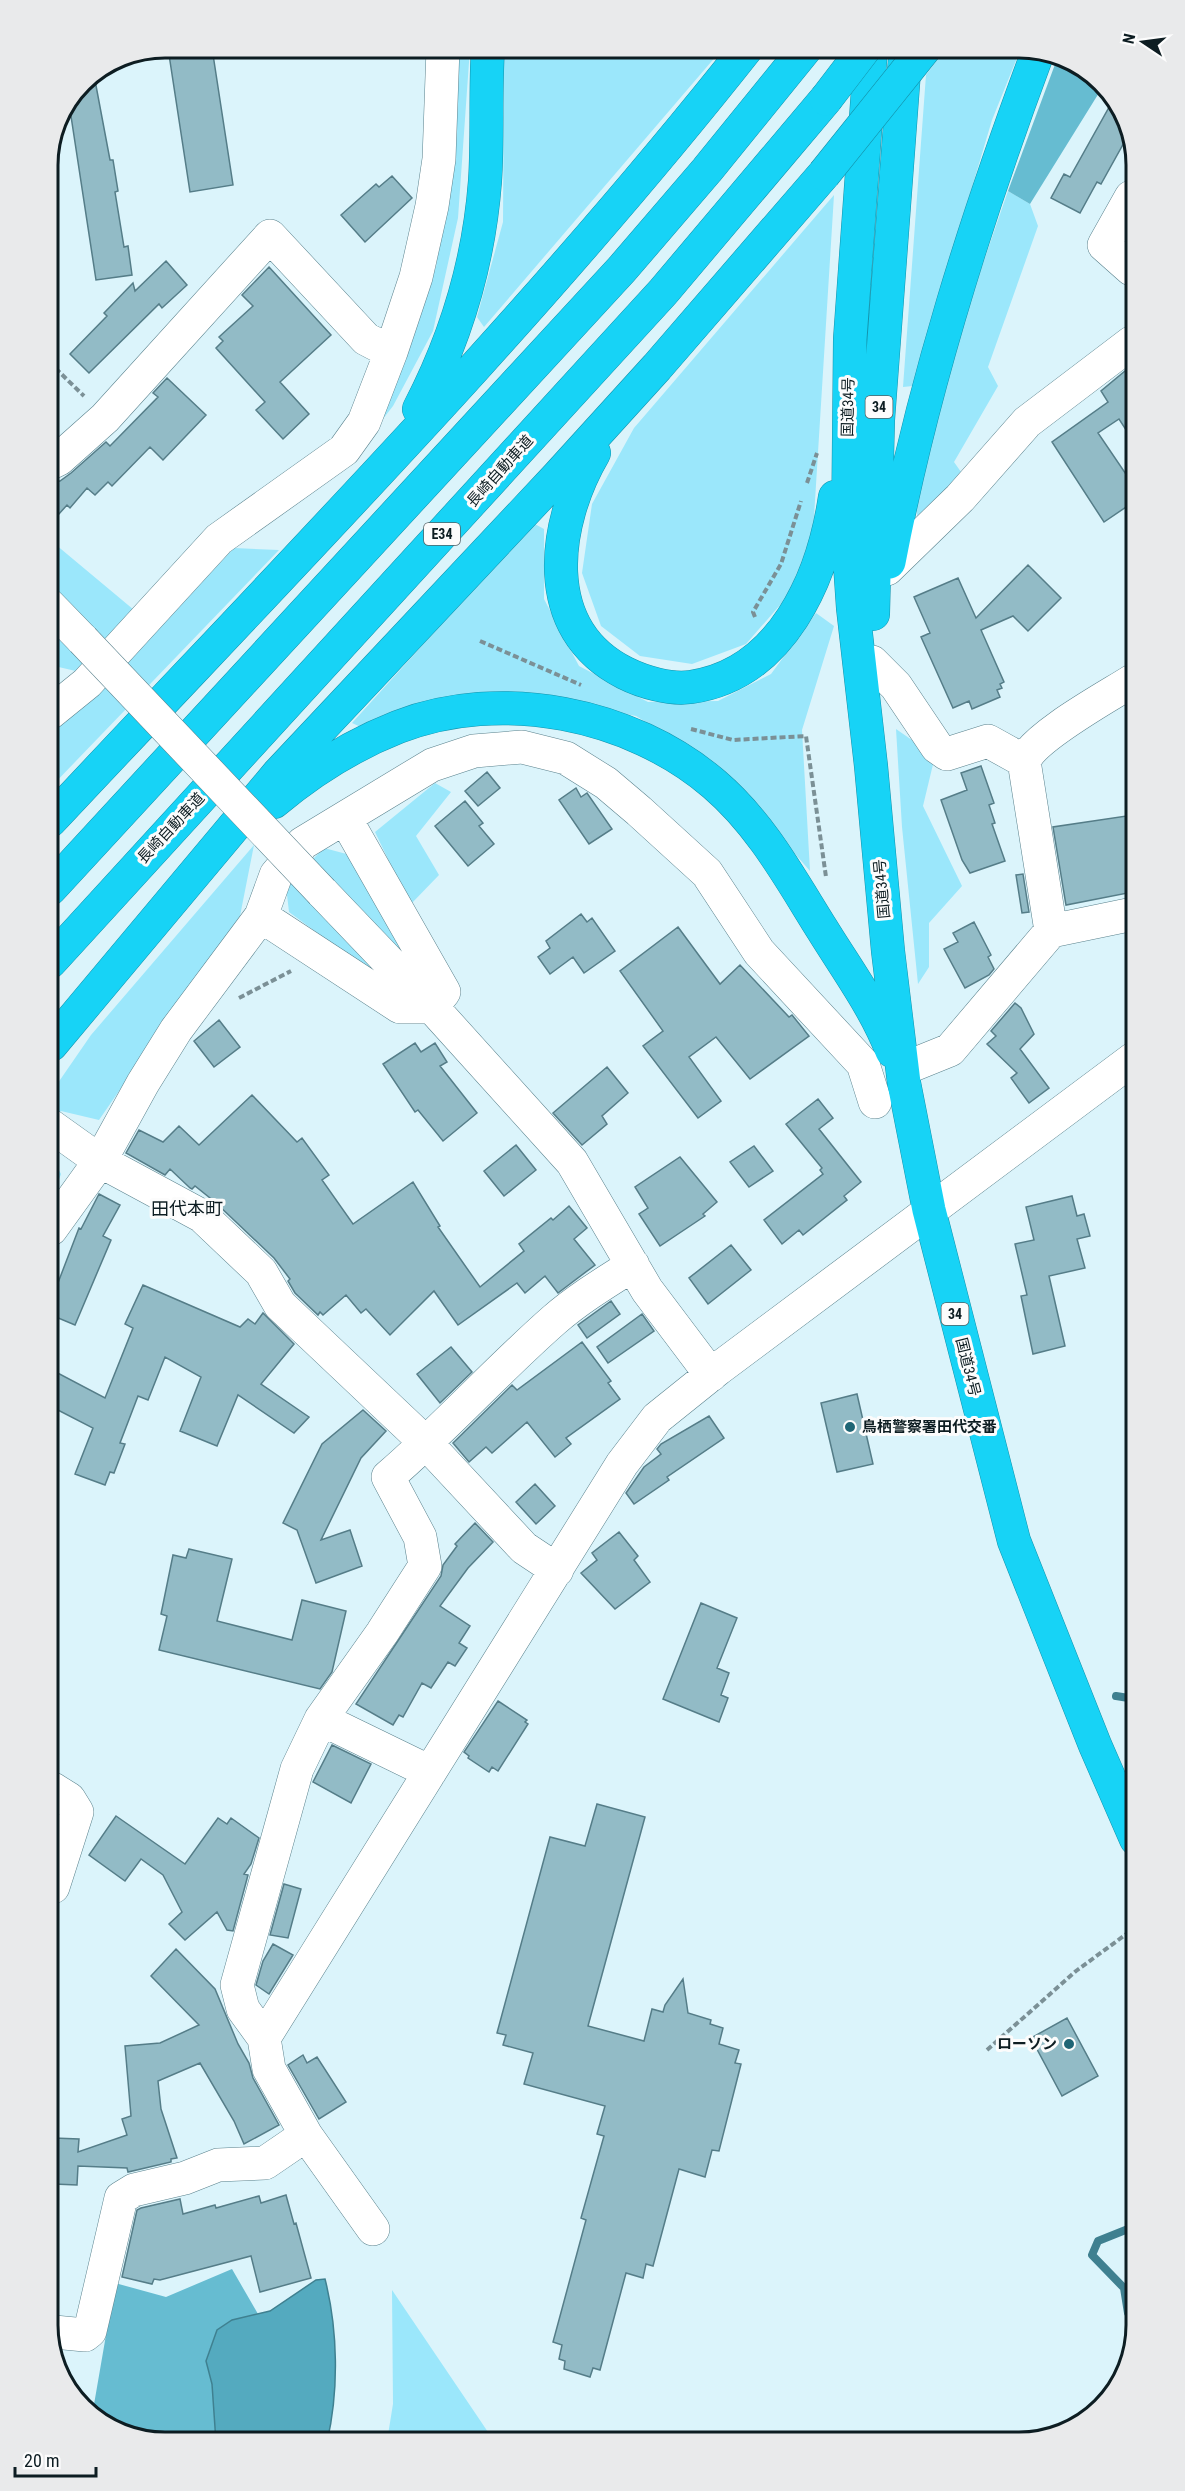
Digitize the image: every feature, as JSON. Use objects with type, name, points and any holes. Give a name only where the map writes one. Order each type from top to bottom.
[{"type":"highway","points":[[378,470],[419,408],[439,371],[456,327],[469,281],[479,232],[485,181],[488,58]]},
{"type":"highway","points":[[59,812],[539,295],[679,134],[739,59]]},
{"type":"highway","points":[[59,880],[615,277],[707,170],[797,59]]},
{"type":"highway","name":"長崎自動車道","points":[[59,953],[656,300],[751,190],[826,99],[855,59]]},
{"type":"highway","points":[[862,170],[863,59]]},
{"type":"highway","name":"国道34号","points":[[871,59],[850,339],[848,535],[853,609],[871,766],[888,951],[904,1076],[929,1210],[1014,1541],[1126,1816]]},
{"type":"highway","name":"国道34号","points":[[871,766],[878,420],[905,59]]},
{"type":"highway","points":[[59,1036],[278,774],[558,476],[657,367],[824,174],[916,59]]},
{"type":"highway","points":[[872,656],[887,569],[924,407],[963,269],[1035,60]]},
{"type":"highway","points":[[657,367],[601,440],[580,477],[568,512],[561,543],[560,574],[566,604],[577,628],[593,649],[614,667],[635,678],[662,685],[689,687],[716,681],[741,669],[764,652],[784,630],[806,594],[825,543],[835,500],[850,339]]},
{"type":"highway","points":[[190,880],[276,800],[321,765],[400,726],[474,710],[507,709],[561,713],[602,723],[639,737],[678,757],[715,784],[750,819],[779,859],[869,1005],[887,1037],[904,1076]]},
{"type":"street","points":[[59,699],[87,683],[219,538],[344,450],[364,422],[416,277],[432,206],[439,159],[443,58]]},
{"type":"street","points":[[1126,206],[1104,245],[1126,265]]},
{"type":"street","points":[[59,459],[105,418],[270,236],[366,339],[391,352]]},
{"type":"street","points":[[887,569],[960,498],[1027,422],[1126,349]]},
{"type":"street","points":[[59,614],[432,1007],[572,1162],[647,1290],[711,1375]]},
{"type":"street","points":[[872,656],[896,686],[937,747],[946,754],[988,741],[1024,761]]},
{"type":"street","points":[[1051,931],[1024,761],[1028,752],[1074,718],[1126,685]]},
{"type":"street","points":[[59,1219],[100,1161],[143,1083],[180,1024],[261,916],[276,875],[303,843],[432,765],[474,750],[522,747],[566,758],[606,783],[708,873],[759,952],[863,1064],[875,1102]]},
{"type":"street","points":[[261,916],[400,1007],[432,1007],[444,993],[345,819]]},
{"type":"street","points":[[904,1076],[950,1050],[1051,931],[1126,915]]},
{"type":"street","points":[[264,2038],[622,1464],[657,1418],[929,1210],[1126,1064]]},
{"type":"street","points":[[59,1131],[100,1161],[202,1216],[261,1272],[280,1305],[427,1444],[524,1548],[557,1570]]},
{"type":"street","points":[[373,2229],[306,2135],[269,2068],[264,2038],[243,2008],[237,1985],[297,1769],[321,1719],[382,1633],[425,1566],[420,1537],[388,1477],[427,1444],[555,1319],[595,1288],[633,1265]]},
{"type":"street","points":[[321,1719],[430,1772]]},
{"type":"street","points":[[58,1792],[69,1799],[77,1812],[58,1871]]},
{"type":"street","points":[[58,2332],[85,2335],[90,2331],[122,2198],[134,2190],[185,2178],[218,2165],[265,2163],[306,2135]]},
{"type":"path","points":[[59,372],[105,418]]},
{"type":"path","points":[[805,489],[819,446]]},
{"type":"path","points":[[756,621],[753,612],[781,564],[802,500]]},
{"type":"path","points":[[238,998],[321,955]]},
{"type":"path","points":[[987,2049],[1076,1971],[1126,1934]]},
{"type":"shaded area","points":[[456,58],[469,58],[458,218],[433,331],[393,406],[372,433],[436,267],[451,166]]},
{"type":"shaded area","points":[[504,58],[714,59],[484,327],[477,317],[503,222]]},
{"type":"shaded area","points":[[938,59],[1017,59],[992,120],[913,386],[903,387],[926,75]]},
{"type":"shaded area","points":[[1055,64],[1079,76],[1099,94],[1030,204],[1008,191]]},
{"type":"shaded area","points":[[1008,191],[1030,204],[1038,226],[988,367],[998,386],[954,462],[966,479],[919,529],[914,491],[959,333]]},
{"type":"shaded area","points":[[834,195],[813,533],[787,597],[746,644],[692,664],[640,656],[601,626],[582,573],[592,504],[634,428]]},
{"type":"shaded area","points":[[533,523],[544,529],[544,599],[579,666],[648,702],[718,701],[771,674],[816,613],[834,626],[802,730],[810,871],[720,768],[636,716],[535,696],[442,698],[363,728],[352,723]]},
{"type":"shaded area","points":[[59,547],[134,610],[80,672],[59,667]]},
{"type":"shaded area","points":[[234,548],[279,550],[59,779],[59,725],[97,695]]},
{"type":"shaded area","points":[[896,729],[935,756],[923,806],[962,886],[929,923],[929,967],[918,984],[902,827]]},
{"type":"shaded area","points":[[435,783],[451,792],[416,836],[439,875],[410,905],[375,832]]},
{"type":"shaded area","points":[[254,845],[240,916],[99,1120],[61,1111],[59,1114],[59,1082],[91,1035]]},
{"type":"shaded area","points":[[324,848],[354,856],[425,982],[400,994],[289,912],[286,886]]},
{"type":"shaded area","points":[[232,2269],[258,2314],[232,2320],[217,2330],[206,2360],[212,2384],[215,2432],[144,2430],[112,2418],[94,2405],[115,2283],[166,2297]]},
{"type":"shaded area","points":[[325,2279],[335,2340],[334,2402],[329,2432],[215,2432],[212,2384],[206,2361],[217,2330],[232,2320],[270,2311],[316,2280]]},
{"type":"shaded area","points":[[392,2290],[488,2432],[388,2432],[393,2404]]},
{"type":"building","points":[[170,58],[214,58],[233,185],[190,192]]},
{"type":"building","points":[[96,85],[110,160],[113,160],[118,191],[115,192],[124,247],[128,246],[132,275],[96,280],[71,116],[76,106]]},
{"type":"building","points":[[1109,107],[1121,131],[1124,143],[1101,184],[1097,182],[1080,213],[1051,198],[1064,174],[1070,177]]},
{"type":"building","points":[[392,176],[412,198],[365,242],[341,215],[376,184],[379,187]]},
{"type":"building","points":[[166,261],[187,285],[162,308],[159,304],[89,373],[70,354],[107,316],[104,313],[133,283],[135,291]]},
{"type":"building","points":[[269,267],[331,335],[280,382],[309,414],[283,439],[256,410],[265,402],[216,348],[223,341],[219,337],[253,306],[242,295]]},
{"type":"building","points":[[1126,370],[1126,430],[1119,419],[1098,433],[1126,474],[1126,507],[1104,522],[1052,442],[1108,402],[1101,391]]},
{"type":"building","points":[[167,378],[206,415],[163,460],[150,447],[112,486],[108,482],[95,495],[87,488],[70,508],[67,505],[59,514],[59,481],[106,442],[110,446],[158,397],[153,393]]},
{"type":"building","points":[[1028,565],[1061,598],[1028,631],[1013,616],[981,630],[1004,682],[1000,684],[1002,688],[997,690],[1000,697],[972,709],[969,701],[953,708],[921,637],[930,633],[914,597],[958,578],[976,618]]},
{"type":"building","points":[[981,766],[994,803],[989,805],[995,823],[992,824],[1005,861],[970,873],[962,860],[941,800],[967,790],[961,773]]},
{"type":"building","points":[[487,772],[500,788],[478,806],[465,791]]},
{"type":"building","points":[[576,788],[581,797],[587,793],[612,829],[589,844],[559,800]]},
{"type":"building","points":[[465,801],[483,823],[479,826],[494,844],[468,866],[435,826]]},
{"type":"building","points":[[1126,816],[1126,893],[1066,905],[1053,827]]},
{"type":"building","points":[[1023,874],[1029,912],[1022,913],[1016,875]]},
{"type":"building","points":[[581,914],[587,922],[592,918],[615,951],[584,973],[573,957],[550,974],[538,957],[550,948],[546,941]]},
{"type":"building","points":[[974,922],[991,955],[988,957],[994,969],[989,975],[965,988],[944,949],[958,942],[953,933]]},
{"type":"building","points":[[678,927],[720,984],[740,965],[789,1017],[792,1015],[809,1036],[750,1079],[716,1037],[689,1057],[721,1101],[698,1118],[643,1046],[663,1031],[620,971]]},
{"type":"building","points":[[1015,1003],[1021,1008],[1034,1034],[1020,1049],[1049,1088],[1029,1103],[1011,1078],[1017,1073],[987,1044],[996,1036],[991,1031]]},
{"type":"building","points":[[219,1020],[240,1047],[214,1067],[194,1041]]},
{"type":"building","points":[[415,1043],[421,1052],[435,1043],[447,1062],[440,1066],[477,1113],[443,1141],[418,1110],[415,1112],[383,1064]]},
{"type":"building","points":[[607,1067],[628,1093],[602,1116],[607,1124],[582,1145],[553,1113]]},
{"type":"building","points":[[252,1095],[297,1142],[302,1138],[329,1175],[322,1180],[353,1224],[413,1182],[440,1226],[438,1227],[480,1287],[524,1251],[519,1244],[569,1206],[587,1228],[574,1239],[595,1265],[558,1293],[545,1276],[525,1293],[517,1283],[458,1325],[434,1291],[390,1335],[366,1309],[361,1313],[346,1295],[323,1315],[320,1312],[318,1315],[295,1293],[288,1281],[290,1279],[274,1258],[215,1202],[195,1186],[190,1188],[170,1169],[165,1175],[126,1153],[139,1130],[163,1142],[179,1126],[199,1145]]},
{"type":"building","points":[[818,1099],[833,1118],[819,1129],[861,1182],[844,1196],[847,1200],[803,1235],[799,1230],[782,1244],[764,1220],[823,1174],[820,1170],[822,1168],[786,1124]]},
{"type":"building","points":[[516,1145],[536,1170],[504,1196],[484,1171]]},
{"type":"building","points":[[754,1146],[773,1171],[749,1187],[730,1162]]},
{"type":"building","points":[[680,1157],[717,1202],[703,1214],[705,1216],[660,1246],[639,1214],[648,1208],[635,1187]]},
{"type":"building","points":[[99,1194],[120,1205],[103,1236],[111,1240],[75,1325],[58,1318],[58,1281],[79,1228],[81,1229]]},
{"type":"building","points":[[1072,1196],[1077,1216],[1084,1214],[1090,1236],[1077,1239],[1085,1268],[1049,1276],[1065,1346],[1033,1354],[1021,1296],[1027,1295],[1015,1244],[1034,1240],[1026,1207]]},
{"type":"building","points":[[731,1245],[751,1270],[708,1304],[689,1278]]},
{"type":"building","points":[[143,1285],[240,1327],[248,1319],[255,1324],[263,1313],[294,1344],[261,1384],[309,1417],[294,1433],[238,1395],[217,1446],[180,1431],[201,1377],[165,1357],[148,1400],[138,1396],[120,1443],[125,1444],[114,1473],[110,1472],[105,1485],[75,1474],[93,1428],[58,1410],[58,1373],[105,1398],[133,1328],[125,1324]]},
{"type":"building","points":[[611,1301],[620,1314],[587,1338],[578,1325]]},
{"type":"building","points":[[642,1314],[654,1331],[608,1363],[597,1347]]},
{"type":"building","points":[[582,1342],[611,1381],[608,1383],[620,1399],[566,1438],[571,1444],[555,1457],[527,1422],[492,1453],[486,1447],[469,1462],[453,1443],[512,1385],[517,1390]]},
{"type":"building","points":[[451,1347],[472,1372],[440,1403],[417,1374]]},
{"type":"building","points":[[857,1394],[873,1464],[837,1472],[821,1403]]},
{"type":"building","points":[[363,1410],[386,1431],[361,1458],[321,1540],[350,1530],[362,1566],[316,1583],[297,1530],[283,1523],[322,1444]]},
{"type":"building","points":[[709,1416],[724,1438],[667,1477],[669,1480],[634,1504],[626,1493],[644,1467],[661,1454],[657,1449],[661,1444]]},
{"type":"building","points":[[535,1484],[555,1506],[536,1524],[516,1502]]},
{"type":"building","points":[[475,1523],[493,1542],[468,1568],[440,1606],[470,1626],[459,1643],[467,1648],[455,1666],[448,1662],[431,1688],[422,1683],[403,1717],[399,1715],[393,1725],[356,1704],[441,1576],[443,1565],[457,1546],[455,1544]]},
{"type":"building","points":[[619,1532],[638,1556],[634,1560],[650,1582],[615,1609],[581,1573],[597,1560],[592,1553]]},
{"type":"building","points":[[189,1549],[232,1559],[217,1621],[292,1640],[302,1600],[346,1611],[332,1672],[320,1689],[159,1650],[167,1616],[161,1614],[173,1555],[186,1558]]},
{"type":"building","points":[[701,1603],[737,1618],[717,1668],[729,1673],[721,1695],[728,1698],[719,1722],[663,1699]]},
{"type":"building","points":[[498,1701],[527,1720],[525,1722],[528,1724],[498,1771],[492,1767],[489,1772],[468,1758],[469,1756],[464,1752]]},
{"type":"building","points":[[332,1745],[371,1764],[351,1803],[313,1782]]},
{"type":"building","points":[[597,1804],[645,1817],[588,2026],[644,2041],[652,2009],[663,2012],[665,2005],[683,1979],[688,2013],[711,2020],[710,2024],[723,2028],[719,2044],[739,2050],[735,2063],[741,2064],[719,2151],[712,2150],[705,2177],[679,2169],[653,2266],[646,2264],[643,2278],[626,2273],[600,2370],[593,2368],[590,2377],[564,2369],[565,2361],[559,2359],[562,2345],[553,2342],[586,2220],[581,2218],[604,2136],[597,2134],[605,2106],[524,2084],[533,2053],[503,2045],[506,2035],[497,2033],[550,1837],[585,1846]]},
{"type":"building","points":[[116,1816],[185,1864],[218,1818],[227,1824],[231,1818],[259,1838],[251,1864],[244,1874],[248,1875],[233,1931],[227,1930],[217,1912],[185,1940],[169,1924],[182,1912],[163,1875],[141,1859],[125,1881],[89,1855]]},
{"type":"building","points":[[284,1884],[301,1889],[288,1938],[270,1935]]},
{"type":"building","points":[[273,1944],[293,1955],[269,1994],[256,1985],[263,1961]]},
{"type":"building","points":[[176,1949],[215,1989],[238,2044],[249,2063],[253,2078],[279,2125],[244,2144],[234,2121],[200,2063],[158,2081],[161,2109],[177,2158],[171,2159],[171,2162],[128,2172],[127,2168],[78,2166],[77,2185],[58,2184],[58,2138],[79,2139],[78,2152],[127,2135],[122,2119],[131,2116],[125,2046],[160,2043],[199,2025],[151,1976]]},
{"type":"building","points":[[1067,2018],[1098,2076],[1062,2096],[1031,2038]]},
{"type":"building","points":[[303,2055],[307,2063],[317,2057],[346,2102],[319,2119],[288,2065]]},
{"type":"building","points":[[286,2195],[311,2278],[260,2292],[251,2256],[160,2280],[154,2279],[152,2284],[122,2277],[137,2210],[141,2208],[180,2199],[183,2214],[259,2196],[261,2203]]},
{"type":"waterway","points":[[1116,1696],[1126,1698]]},
{"type":"waterway","points":[[1126,2230],[1098,2241],[1092,2255],[1124,2288],[1126,2300]]},
{"type":"place","name":"鳥栖警察署田代交番","points":[[850,1427]]},
{"type":"place","name":"ローソン","points":[[1069,2044]]},
{"type":"district","name":"田代本町","points":[[187,1209]]}]
